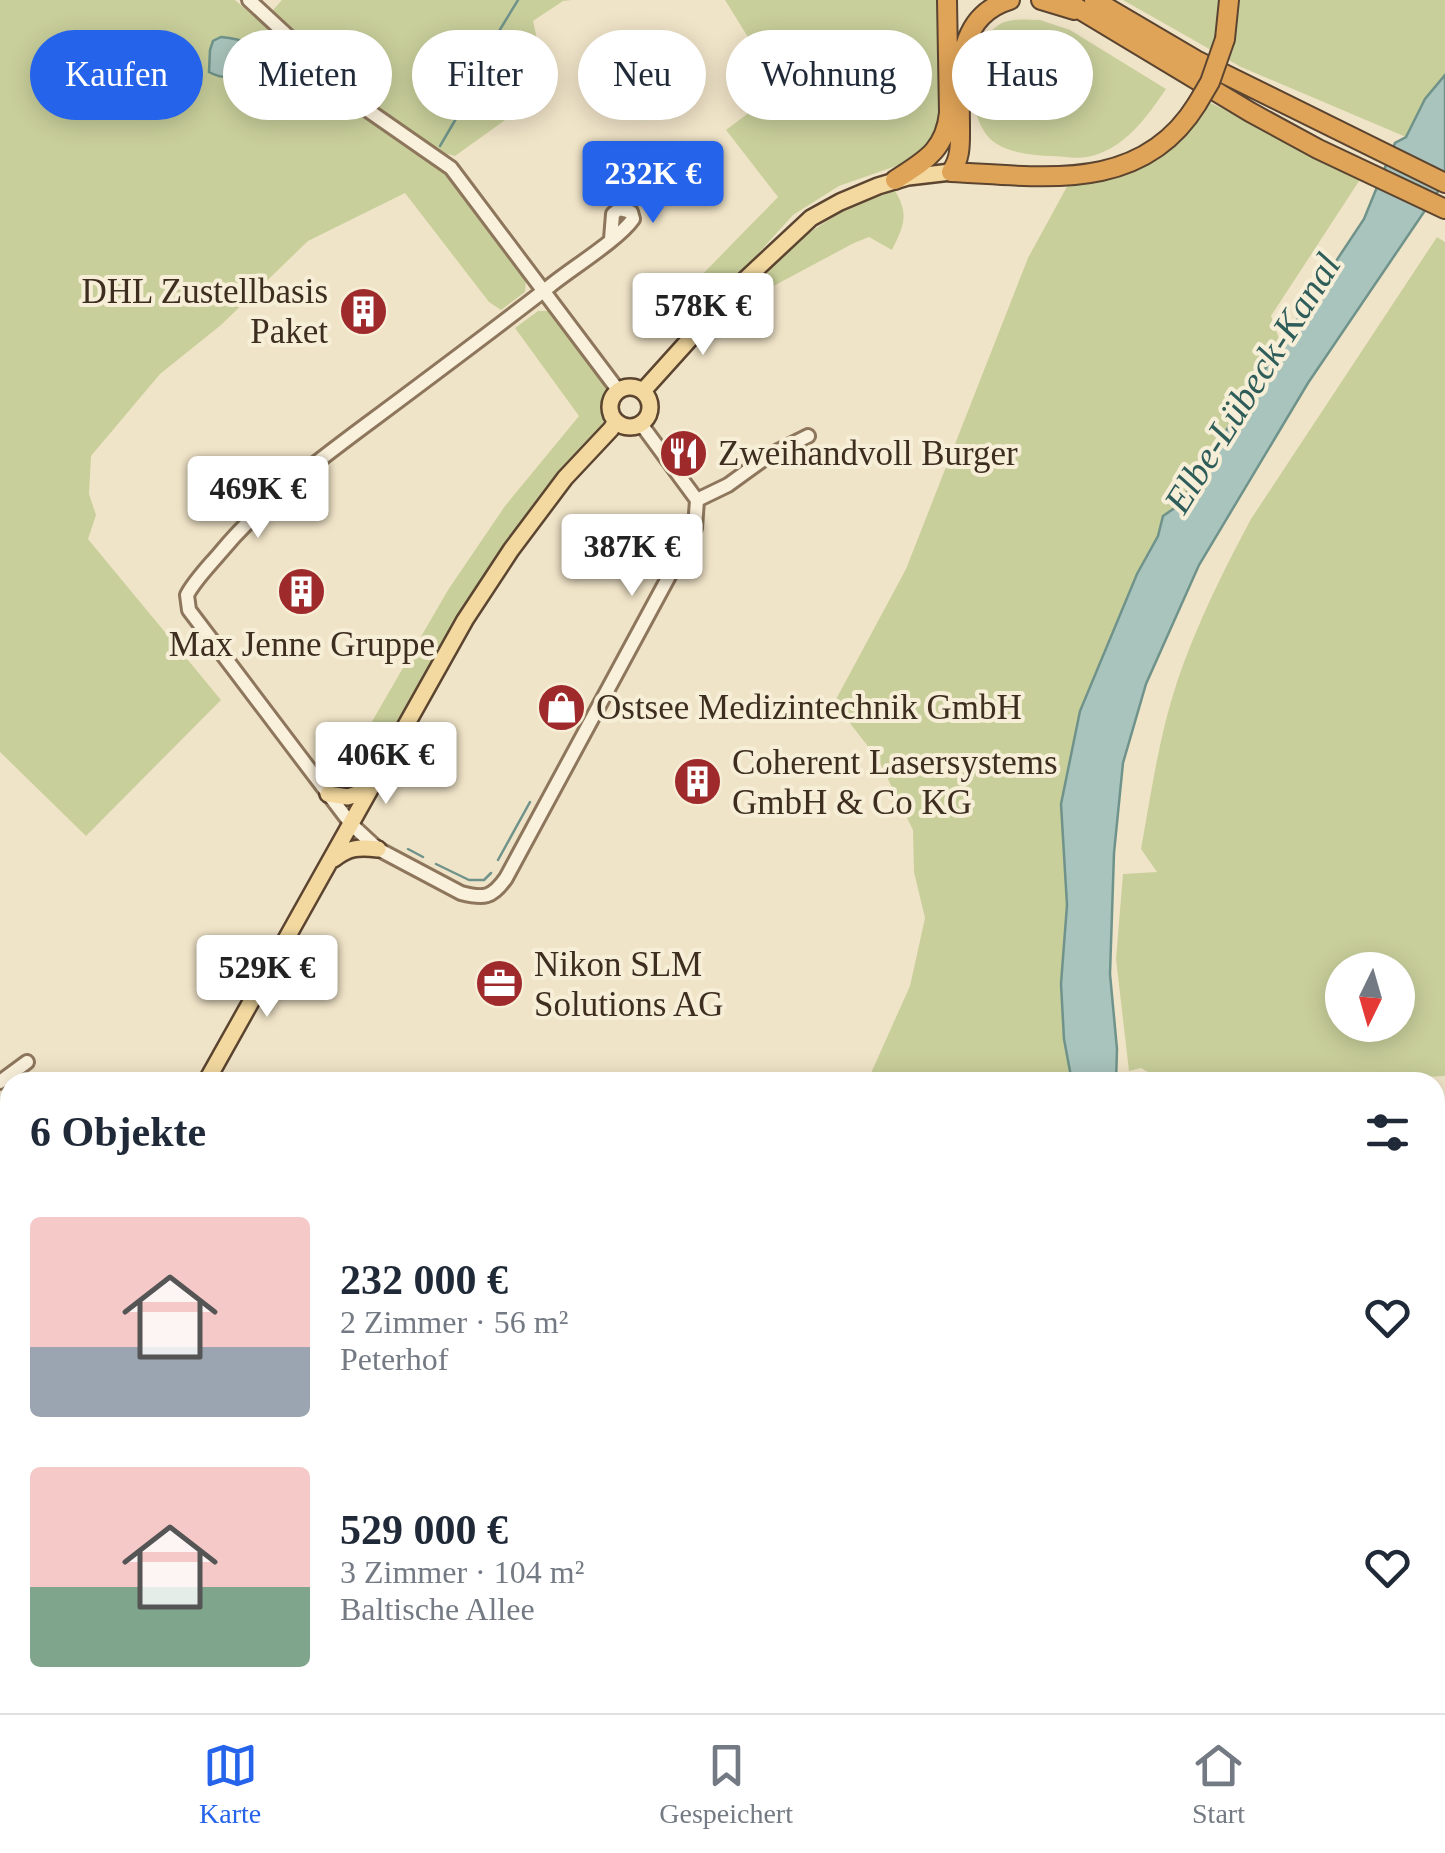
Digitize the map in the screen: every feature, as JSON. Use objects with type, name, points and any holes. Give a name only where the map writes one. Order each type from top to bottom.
[{"type":"highway","points":[[895,180],[937,149],[947,130],[947,0]]},
{"type":"highway","points":[[1010,0],[988,8],[968,37],[961,62],[959,155],[951,172],[1039,178],[1078,176],[1129,162],[1154,149],[1179,128],[1210,82],[1225,40],[1229,0]]},
{"type":"highway","points":[[1041,0],[1091,8],[1250,112],[1445,210]]},
{"type":"highway","points":[[1064,0],[1119,16],[1196,60],[1445,182]]},
{"type":"highway","points":[[1105,0],[1119,16]]},
{"type":"main road","points":[[643,390],[735,289],[810,218],[895,180],[951,172]]},
{"type":"main road","points":[[632,386],[643,390],[650,410],[647,418],[641,424],[627,427],[616,421],[610,404],[618,390],[632,386]]},
{"type":"main road","points":[[212,1072],[465,620],[564,478],[616,421]]},
{"type":"main road","points":[[328,794],[348,797],[370,789]]},
{"type":"main road","points":[[328,866],[345,850],[378,850]]},
{"type":"street","points":[[249,0],[369,111],[451,168],[618,390]]},
{"type":"street","points":[[611,239],[286,486],[252,516],[188,595],[189,610],[351,824],[378,850],[461,893],[475,897],[497,890],[695,528],[697,500],[641,424]]},
{"type":"street","points":[[697,500],[808,436]]},
{"type":"street","points":[[14,1072],[27,1062]]},
{"type":"green space","points":[[0,0],[235,0],[269,30],[223,30],[223,120],[373,120],[444,172],[526,280],[525,292],[501,310],[489,302],[405,193],[308,241],[221,325],[160,374],[91,456],[89,494],[96,515],[88,539],[221,700],[86,836],[0,752]]},
{"type":"green space","points":[[282,0],[572,0],[563,1],[533,21],[535,30],[412,30],[412,120],[505,120],[455,156],[440,152],[392,119],[392,30],[295,30],[273,10]]},
{"type":"green space","points":[[725,0],[941,0],[941,131],[919,158],[839,186],[793,215],[710,307],[693,284],[778,197],[726,130],[739,120],[932,120],[932,30],[744,30]]},
{"type":"green space","points":[[1123,0],[1445,0],[1445,75],[1425,99],[1406,137],[1241,67]]},
{"type":"green space","points":[[1015,20],[1040,20],[1070,30],[994,30]]},
{"type":"green space","points":[[1093,44],[1166,89],[1123,140],[1082,158],[1015,151],[997,144],[979,120],[1093,120]]},
{"type":"green space","points":[[1209,102],[1361,178],[1271,316],[1281,344],[1179,505],[1163,516],[1158,536],[1137,574],[1080,711],[1061,804],[1067,905],[1061,984],[1070,1072],[871,1072],[910,986],[925,918],[914,872],[913,830],[878,759],[834,703],[906,569],[1028,258],[1069,183],[1180,136]]},
{"type":"green space","points":[[895,191],[903,221],[892,250],[869,237],[766,290],[755,276],[844,211]]},
{"type":"green space","points":[[1437,237],[1445,242],[1445,1072],[1148,1072],[1141,1068],[1129,1071],[1116,959],[1123,874],[1157,872],[1141,849],[1171,702],[1201,620],[1251,519]]},
{"type":"green space","points":[[538,311],[550,311],[605,384],[602,427],[449,633],[399,720],[375,752],[367,775],[355,791],[333,789],[448,590],[505,506],[579,416],[515,328]]},
{"type":"water","points":[[223,37],[223,76],[209,72],[213,41]]},
{"type":"water","points":[[1445,75],[1445,181],[1308,383],[1199,565],[1146,684],[1123,763],[1114,853],[1110,974],[1116,1072],[1070,1072],[1061,984],[1067,905],[1061,804],[1080,711],[1137,574],[1158,536],[1163,516],[1179,505],[1364,219],[1395,143],[1406,137],[1425,99]]},
{"type":"waterway","points":[[440,146],[474,88],[490,46],[518,0]]},
{"type":"waterway","points":[[498,860],[530,802]]},
{"type":"waterway","points":[[408,849],[423,857]]},
{"type":"waterway","points":[[436,864],[469,880],[484,880],[491,873]]},
{"type":"place","name":"DHL Zustellbasis Paket","points":[[363,311]]},
{"type":"place","name":"Zweihandvoll Burger","points":[[683,453]]},
{"type":"place","name":"Max Jenne Gruppe","points":[[302,592]]},
{"type":"place","name":"Ostsee Medizintechnik GmbH","points":[[561,707]]},
{"type":"place","name":"Coherent Lasersystems GmbH & Co KG","points":[[697,782]]},
{"type":"place","name":"Nikon SLM Solutions AG","points":[[499,984]]},
{"type":"water label","name":"Elbe-Lübeck-Kanal","points":[[1252,383]]}]
